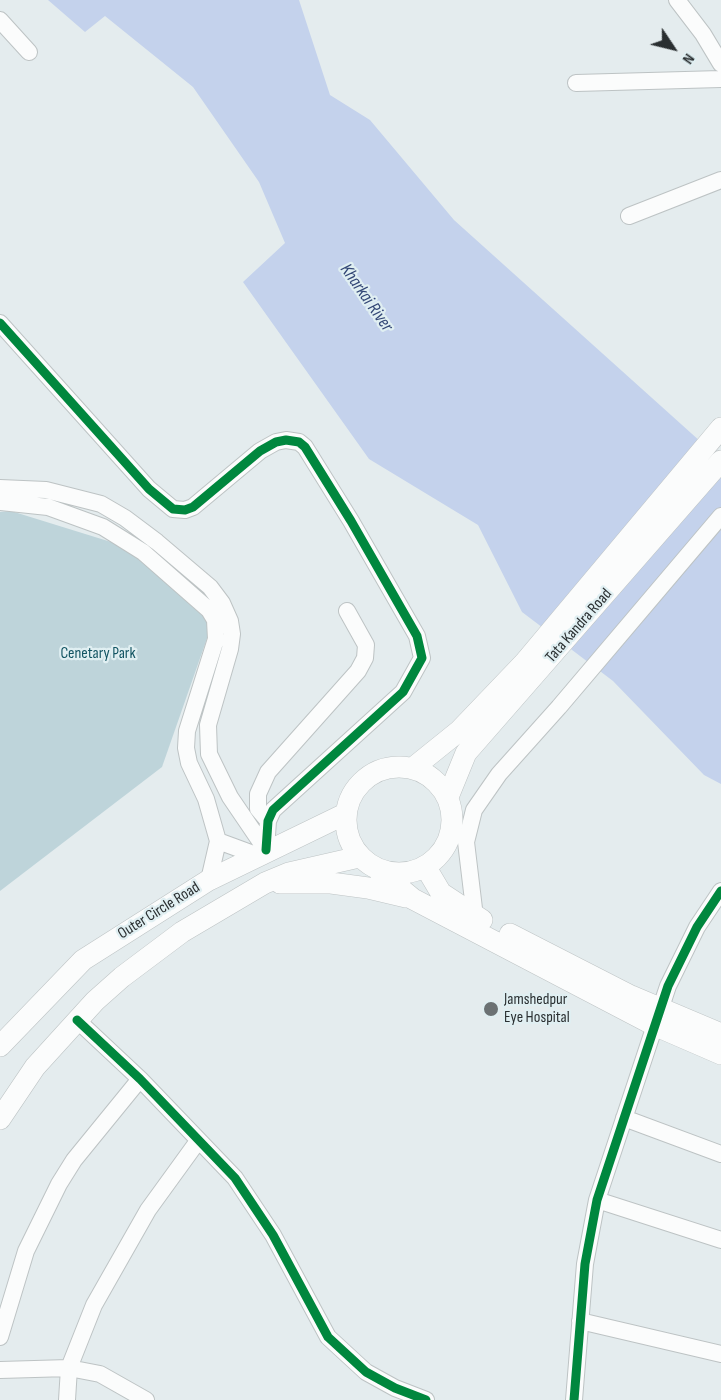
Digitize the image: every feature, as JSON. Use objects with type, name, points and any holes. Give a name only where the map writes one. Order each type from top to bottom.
[{"type":"main road","points":[[413,768],[530,670],[721,428]]},
{"type":"main road","name":"Tata Kandra Road","points":[[448,797],[466,753],[530,670],[721,461]]},
{"type":"main road","points":[[378,870],[402,873],[425,867],[438,856],[449,838],[453,818],[448,797],[434,778],[413,768],[390,766],[368,775],[352,792],[345,814],[348,837],[359,857],[413,899]]},
{"type":"main road","name":"Outer Circle Road","points":[[0,1046],[83,960],[209,880],[345,814]]},
{"type":"main road","points":[[261,853],[270,881]]},
{"type":"main road","points":[[0,1119],[35,1067],[77,1020],[122,977],[182,932],[270,881],[309,867],[359,857]]},
{"type":"main road","points":[[425,867],[441,893],[476,917],[721,1054]]},
{"type":"main road","points":[[270,881],[331,883],[368,888],[413,899],[657,1017],[721,1034]]},
{"type":"street","points":[[677,0],[703,34],[721,64]]},
{"type":"street","points":[[0,20],[29,52]]},
{"type":"street","points":[[576,83],[721,79]]},
{"type":"street","points":[[629,216],[721,180]]},
{"type":"street","points":[[0,323],[149,489],[173,508],[185,510],[193,507],[261,451],[276,442],[286,440],[299,442],[305,447],[351,521],[417,636],[422,658],[403,692],[273,810],[268,821],[261,853]]},
{"type":"street","points":[[0,488],[46,490],[101,504],[125,518],[157,542],[210,587],[222,603],[230,621],[232,634],[230,650],[208,725],[209,754],[261,853]]},
{"type":"street","points":[[0,502],[48,507],[103,527],[130,542],[209,609],[215,620],[216,639],[187,731],[186,748],[193,773],[206,799],[218,841],[209,880]]},
{"type":"street","points":[[476,917],[466,842],[474,810],[499,774],[721,516]]},
{"type":"street","points":[[268,821],[258,809],[258,794],[268,772],[358,671],[365,658],[366,645],[347,611]]},
{"type":"street","points":[[193,773],[213,765]]},
{"type":"street","points":[[218,841],[261,853]]},
{"type":"street","points":[[574,1400],[585,1264],[597,1200],[657,1017],[681,956],[721,891]]},
{"type":"street","points":[[77,1020],[140,1079],[235,1178],[251,1199],[328,1337],[366,1372],[395,1388],[426,1400]]},
{"type":"street","points":[[0,1337],[26,1251],[59,1184],[74,1160],[140,1079]]},
{"type":"street","points":[[624,1118],[721,1154]]},
{"type":"street","points":[[67,1400],[69,1368],[86,1322],[114,1266],[148,1210],[198,1141]]},
{"type":"street","points":[[597,1200],[721,1240]]},
{"type":"street","points":[[580,1321],[721,1354]]},
{"type":"street","points":[[0,1370],[69,1368],[100,1374],[146,1400]]},
{"type":"green space","name":"Cenetary Park","points":[[11,511],[124,546],[212,624],[162,767],[0,891],[0,512]]},
{"type":"water","name":"Kharkai River","points":[[48,0],[299,0],[330,95],[370,120],[454,220],[721,460],[721,784],[704,775],[613,681],[522,612],[478,525],[369,459],[243,282],[285,243],[259,182],[193,87],[105,16],[85,32]]},
{"type":"cycle path","points":[[0,323],[149,489],[173,509],[185,510],[193,507],[260,451],[276,442],[286,440],[299,442],[305,447],[351,521],[417,636],[422,658],[403,692],[273,810],[268,821],[266,850]]},
{"type":"cycle path","points":[[574,1400],[585,1264],[597,1200],[668,986],[697,927],[721,891]]},
{"type":"cycle path","points":[[77,1020],[140,1079],[235,1178],[273,1235],[328,1337],[366,1372],[395,1388],[426,1400]]},
{"type":"place","name":"Jamshedpur Eye Hospital","points":[[491,1009]]}]
